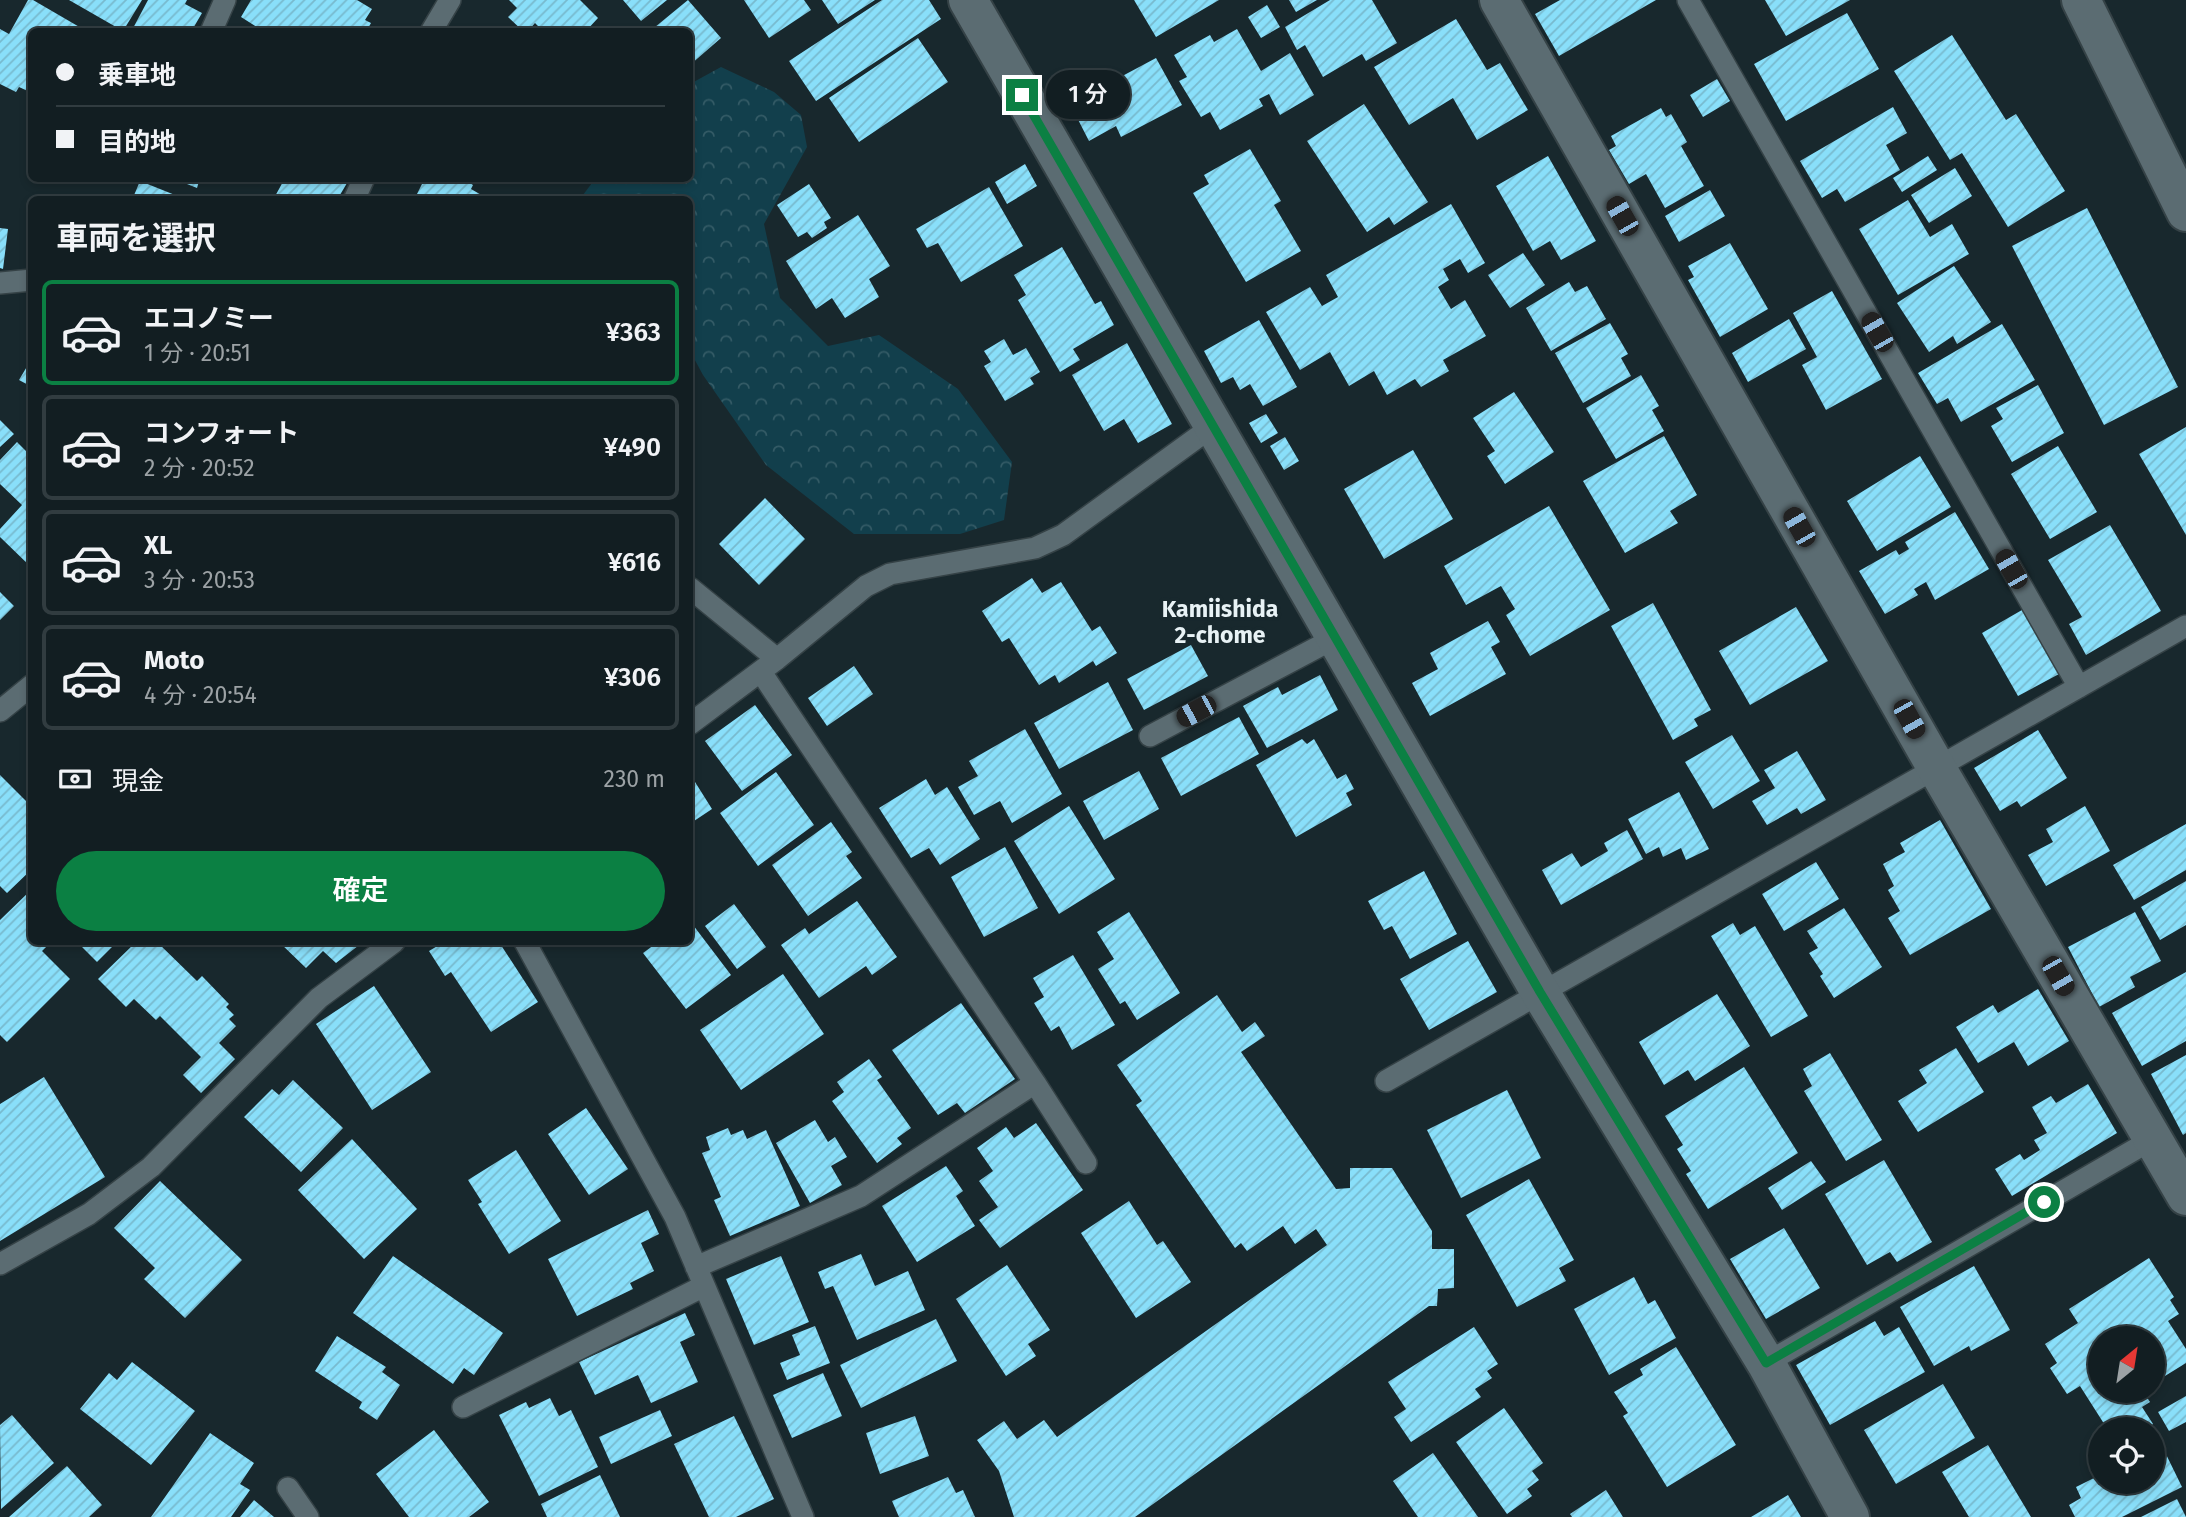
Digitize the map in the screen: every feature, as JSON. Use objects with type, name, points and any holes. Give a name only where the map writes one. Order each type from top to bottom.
[{"type":"street","points":[[968,0],[1540,992],[1766,1363],[1850,1517]]},
{"type":"street","points":[[1499,0],[1936,767],[2186,1196]]},
{"type":"street","points":[[2081,0],[2186,212]]},
{"type":"lane","points":[[213,28],[225,0]]},
{"type":"lane","points":[[433,28],[450,0]]},
{"type":"lane","points":[[1688,0],[2079,687]]},
{"type":"lane","points":[[0,283],[28,280]]},
{"type":"lane","points":[[693,722],[769,666],[866,586],[890,574],[1035,548],[1063,535],[1213,426]]},
{"type":"lane","points":[[693,591],[769,666],[1086,1163]]},
{"type":"lane","points":[[1386,1081],[2186,626]]},
{"type":"lane","points":[[1150,736],[1335,638]]},
{"type":"lane","points":[[0,711],[28,688]]},
{"type":"lane","points":[[0,1264],[89,1214],[151,1167],[319,998],[390,945]]},
{"type":"lane","points":[[527,945],[675,1217],[801,1517]]},
{"type":"lane","points":[[463,1407],[700,1277],[861,1196],[1035,1083]]},
{"type":"lane","points":[[1766,1363],[2153,1139]]},
{"type":"lane","points":[[288,1488],[308,1517]]},
{"type":"green space","points":[[721,67],[774,92],[801,115],[807,147],[764,224],[780,298],[828,346],[879,335],[958,389],[1012,462],[1004,520],[960,534],[854,534],[766,465],[693,357],[693,196],[582,196],[593,182],[693,182],[693,82]]},
{"type":"building","points":[[28,0],[33,0],[81,28],[28,28],[28,91],[19,87],[16,92],[0,84],[0,29],[9,34]]},
{"type":"building","points":[[69,0],[142,0],[125,28],[118,28]]},
{"type":"building","points":[[148,0],[187,0],[185,4],[202,13],[193,28],[133,28]]},
{"type":"building","points":[[251,0],[357,0],[372,9],[365,20],[371,23],[368,28],[259,28],[241,17]]},
{"type":"building","points":[[509,0],[580,0],[598,18],[589,28],[540,28],[535,23],[531,28],[520,28],[508,17],[517,8]]},
{"type":"building","points":[[623,0],[667,0],[641,21]]},
{"type":"building","points":[[688,0],[721,38],[693,62],[693,28],[654,28]]},
{"type":"building","points":[[744,0],[804,0],[811,10],[769,38]]},
{"type":"building","points":[[822,0],[875,0],[838,24]]},
{"type":"building","points":[[882,0],[929,0],[941,19],[816,101],[789,61]]},
{"type":"building","points":[[1134,0],[1219,0],[1156,37]]},
{"type":"building","points":[[1289,0],[1317,0],[1296,12]]},
{"type":"building","points":[[1330,0],[1372,0],[1397,43],[1366,61],[1362,54],[1323,77],[1305,45],[1297,50],[1285,27]]},
{"type":"building","points":[[1560,0],[1656,0],[1559,56],[1535,14]]},
{"type":"building","points":[[1765,0],[1850,0],[1786,36]]},
{"type":"building","points":[[1267,5],[1280,27],[1261,38],[1248,17]]},
{"type":"building","points":[[1847,13],[1879,69],[1786,121],[1754,64]]},
{"type":"building","points":[[1456,19],[1487,70],[1500,63],[1528,110],[1477,140],[1453,98],[1409,125],[1374,67]]},
{"type":"building","points":[[1237,29],[1261,71],[1290,53],[1314,95],[1280,115],[1269,94],[1259,99],[1263,106],[1220,130],[1210,112],[1201,117],[1179,81],[1187,77],[1174,55],[1210,35],[1214,42]]},
{"type":"building","points":[[1952,35],[2006,120],[2016,114],[2065,191],[2008,227],[1962,153],[1950,160],[1894,71]]},
{"type":"building","points":[[918,38],[948,82],[859,142],[829,98]]},
{"type":"building","points":[[1156,58],[1182,105],[1121,137],[1116,126],[1089,141],[1070,104]]},
{"type":"building","points":[[1717,79],[1730,101],[1703,117],[1690,95]]},
{"type":"building","points":[[1364,104],[1428,202],[1394,225],[1389,217],[1367,232],[1307,141]]},
{"type":"building","points":[[1893,107],[1907,133],[1886,145],[1900,170],[1845,202],[1837,189],[1822,198],[1800,161]]},
{"type":"building","points":[[1661,108],[1666,117],[1671,114],[1687,142],[1681,146],[1704,186],[1665,208],[1646,174],[1629,184],[1609,150],[1616,146],[1611,136]]},
{"type":"building","points":[[1250,149],[1281,201],[1274,205],[1301,251],[1246,282],[1193,193],[1209,184],[1204,175]]},
{"type":"building","points":[[1548,156],[1596,241],[1561,260],[1550,241],[1533,251],[1496,186]]},
{"type":"building","points":[[1928,156],[1937,170],[1902,192],[1893,178]]},
{"type":"building","points":[[1025,164],[1037,186],[1007,204],[995,182]]},
{"type":"building","points":[[1955,168],[1972,196],[1929,223],[1911,195]]},
{"type":"building","points":[[140,182],[142,182],[178,196],[134,196]]},
{"type":"building","points":[[182,182],[199,182],[197,188]]},
{"type":"building","points":[[283,182],[348,182],[339,196],[275,196]]},
{"type":"building","points":[[423,182],[468,182],[473,185],[471,189],[483,196],[416,196]]},
{"type":"building","points":[[809,184],[831,218],[824,222],[827,228],[812,238],[807,232],[798,237],[777,205]]},
{"type":"building","points":[[989,187],[1023,246],[961,282],[938,243],[927,248],[916,229]]},
{"type":"building","points":[[1710,190],[1725,216],[1679,242],[1665,216]]},
{"type":"building","points":[[1908,200],[1930,237],[1952,224],[1969,254],[1898,295],[1859,229]]},
{"type":"building","points":[[1451,204],[1485,263],[1468,273],[1460,259],[1443,269],[1449,280],[1438,287],[1451,309],[1465,300],[1486,336],[1443,360],[1449,371],[1421,387],[1415,379],[1387,395],[1374,371],[1349,386],[1330,352],[1300,370],[1266,312],[1310,287],[1322,306],[1338,297],[1326,275]]},
{"type":"building","points":[[2087,208],[2178,387],[2104,425],[2012,246]]},
{"type":"building","points":[[858,215],[890,266],[869,279],[879,297],[845,318],[832,298],[816,309],[786,261]]},
{"type":"building","points":[[0,228],[8,229],[3,269],[0,268]]},
{"type":"building","points":[[1730,243],[1768,309],[1720,337],[1688,280],[1694,277],[1688,266]]},
{"type":"building","points":[[1062,247],[1095,304],[1101,301],[1114,325],[1073,349],[1080,360],[1060,372],[1018,300],[1026,295],[1014,275]]},
{"type":"building","points":[[1523,253],[1545,285],[1510,308],[1488,275]]},
{"type":"building","points":[[1954,266],[1991,322],[1957,344],[1953,336],[1929,352],[1897,303]]},
{"type":"building","points":[[1569,282],[1575,292],[1587,286],[1606,319],[1551,351],[1526,308]]},
{"type":"building","points":[[1832,291],[1882,379],[1826,410],[1802,365],[1817,357],[1793,313]]},
{"type":"building","points":[[1789,319],[1806,349],[1748,382],[1732,353]]},
{"type":"building","points":[[1259,320],[1297,387],[1263,406],[1250,384],[1240,390],[1233,377],[1221,383],[1204,351]]},
{"type":"building","points":[[1610,323],[1628,354],[1621,358],[1631,376],[1583,403],[1555,353]]},
{"type":"building","points":[[2002,324],[2035,380],[1961,422],[1948,398],[1937,404],[1918,373]]},
{"type":"building","points":[[1004,339],[1013,355],[1026,348],[1040,372],[1030,378],[1034,384],[1005,401],[984,366],[991,362],[984,351]]},
{"type":"building","points":[[1127,343],[1172,424],[1138,443],[1124,419],[1104,431],[1072,375]]},
{"type":"building","points":[[28,365],[28,385],[19,380]]},
{"type":"building","points":[[1641,375],[1659,406],[1652,410],[1664,431],[1616,459],[1586,408]]},
{"type":"building","points":[[2038,385],[2064,433],[2012,462],[1991,426],[2003,419],[1996,408]]},
{"type":"building","points":[[1514,392],[1554,452],[1505,484],[1487,456],[1495,451],[1473,418]]},
{"type":"building","points":[[1266,414],[1278,433],[1261,443],[1249,423]]},
{"type":"building","points":[[0,420],[14,434],[0,447]]},
{"type":"building","points":[[2186,427],[2186,535],[2139,454]]},
{"type":"building","points":[[1664,436],[1697,495],[1670,511],[1678,523],[1625,553],[1583,481]]},
{"type":"building","points":[[1285,437],[1299,461],[1284,470],[1270,446]]},
{"type":"building","points":[[17,442],[28,453],[28,564],[0,537],[0,529],[22,505],[0,484],[0,460]]},
{"type":"building","points":[[2058,446],[2097,512],[2050,539],[2011,474]]},
{"type":"building","points":[[1413,450],[1453,519],[1384,559],[1344,489]]},
{"type":"building","points":[[1920,456],[1951,507],[1877,551],[1847,501]]},
{"type":"building","points":[[765,498],[805,539],[759,585],[719,544]]},
{"type":"building","points":[[1549,506],[1610,610],[1530,656],[1506,615],[1515,609],[1501,586],[1466,605],[1444,566]]},
{"type":"building","points":[[1955,512],[1989,569],[1935,600],[1926,582],[1914,589],[1918,595],[1885,614],[1859,571],[1896,550],[1899,555],[1909,549],[1905,542]]},
{"type":"building","points":[[2110,525],[2161,611],[2086,655],[2069,624],[2082,617],[2048,560]]},
{"type":"building","points":[[1032,578],[1042,593],[1061,582],[1092,631],[1100,626],[1117,653],[1096,666],[1093,661],[1059,683],[1055,675],[1039,685],[1009,638],[1002,642],[982,611]]},
{"type":"building","points":[[0,592],[14,606],[0,620]]},
{"type":"building","points":[[1653,603],[1711,710],[1694,719],[1698,726],[1673,740],[1611,626]]},
{"type":"building","points":[[1796,607],[1828,661],[1750,705],[1719,651]]},
{"type":"building","points":[[2022,610],[2059,674],[2018,696],[1982,633]]},
{"type":"building","points":[[1488,621],[1500,642],[1491,647],[1506,674],[1430,716],[1412,683],[1438,669],[1430,653]]},
{"type":"building","points":[[1191,645],[1208,676],[1144,710],[1127,679]]},
{"type":"building","points":[[854,666],[873,694],[827,726],[808,698]]},
{"type":"building","points":[[1320,675],[1338,710],[1267,748],[1243,706],[1278,687],[1282,695]]},
{"type":"building","points":[[1108,682],[1133,730],[1059,769],[1034,723]]},
{"type":"building","points":[[755,705],[792,755],[742,791],[705,741]]},
{"type":"building","points":[[1239,717],[1259,754],[1181,796],[1161,758]]},
{"type":"building","points":[[1025,729],[1062,794],[1012,823],[1000,801],[974,815],[958,787],[978,776],[969,761]]},
{"type":"building","points":[[2038,730],[2067,778],[2021,807],[2017,801],[2000,811],[1974,768]]},
{"type":"building","points":[[1732,735],[1760,781],[1713,809],[1685,762]]},
{"type":"building","points":[[1302,739],[1307,744],[1314,739],[1337,779],[1346,774],[1354,789],[1346,793],[1352,805],[1296,837],[1256,765]]},
{"type":"building","points":[[1797,751],[1826,800],[1801,814],[1797,808],[1767,825],[1752,801],[1775,788],[1764,770]]},
{"type":"building","points":[[1139,771],[1159,809],[1104,840],[1083,801]]},
{"type":"building","points":[[776,772],[814,825],[758,866],[720,813]]},
{"type":"building","points":[[0,775],[28,803],[28,873],[7,893],[0,886]]},
{"type":"building","points":[[693,779],[712,809],[693,822]]},
{"type":"building","points":[[926,779],[935,795],[947,787],[980,839],[940,865],[929,848],[911,858],[879,808]]},
{"type":"building","points":[[1679,792],[1709,849],[1686,860],[1681,848],[1663,857],[1659,847],[1646,854],[1628,819]]},
{"type":"building","points":[[1069,806],[1115,879],[1059,914],[1014,841]]},
{"type":"building","points":[[2085,806],[2110,851],[2046,886],[2028,855],[2053,842],[2046,829]]},
{"type":"building","points":[[1940,820],[1991,909],[1910,955],[1888,918],[1900,911],[1888,890],[1894,886],[1883,864],[1905,852],[1900,843]]},
{"type":"building","points":[[831,822],[852,852],[846,856],[862,878],[808,916],[772,865]]},
{"type":"building","points":[[2186,824],[2186,870],[2134,900],[2113,865]]},
{"type":"building","points":[[1627,830],[1643,859],[1561,905],[1542,870],[1572,853],[1581,867],[1608,851],[1604,843]]},
{"type":"building","points":[[1005,847],[1038,908],[984,937],[951,877]]},
{"type":"building","points":[[1816,862],[1839,899],[1784,931],[1762,894]]},
{"type":"building","points":[[1424,871],[1457,934],[1410,959],[1392,926],[1384,930],[1368,901]]},
{"type":"building","points":[[2186,881],[2186,925],[2160,940],[2141,907]]},
{"type":"building","points":[[28,893],[28,945],[48,945],[42,951],[70,979],[7,1042],[0,1035],[0,920]]},
{"type":"building","points":[[857,901],[897,957],[872,975],[866,966],[819,998],[781,945],[805,928],[809,934]]},
{"type":"building","points":[[734,904],[766,947],[737,969],[705,926]]},
{"type":"building","points":[[1844,908],[1882,967],[1834,998],[1809,953],[1818,948],[1807,931]]},
{"type":"building","points":[[1129,912],[1180,993],[1137,1020],[1125,1001],[1120,1004],[1098,969],[1114,959],[1097,932]]},
{"type":"building","points":[[2135,912],[2161,961],[2130,977],[2135,987],[2099,1007],[2068,947]]},
{"type":"building","points":[[1733,923],[1740,935],[1755,926],[1808,1016],[1771,1037],[1711,936]]},
{"type":"building","points":[[693,925],[731,975],[686,1009],[643,953],[654,945],[693,945]]},
{"type":"building","points":[[1468,941],[1497,992],[1429,1030],[1400,979]]},
{"type":"building","points":[[80,945],[114,945],[97,962]]},
{"type":"building","points":[[133,945],[160,945],[197,981],[202,976],[229,1004],[226,1007],[234,1015],[229,1019],[236,1026],[219,1043],[235,1059],[201,1093],[183,1075],[201,1057],[160,1016],[156,1020],[134,999],[126,1007],[98,979]]},
{"type":"building","points":[[282,945],[359,945],[336,963],[323,951],[306,968]]},
{"type":"building","points":[[439,945],[501,945],[538,1002],[491,1032],[451,972],[445,976],[429,951]]},
{"type":"building","points":[[1073,955],[1115,1025],[1072,1050],[1059,1026],[1051,1031],[1034,1003],[1044,997],[1033,978]]},
{"type":"building","points":[[2186,972],[2186,1041],[2142,1066],[2112,1013]]},
{"type":"building","points":[[783,974],[824,1034],[741,1090],[700,1030]]},
{"type":"building","points":[[374,986],[431,1072],[372,1110],[316,1024]]},
{"type":"building","points":[[2038,989],[2069,1041],[2028,1066],[2014,1042],[1978,1063],[1956,1027],[1993,1005],[1998,1013]]},
{"type":"building","points":[[1717,994],[1750,1046],[1695,1081],[1688,1070],[1664,1085],[1639,1042]]},
{"type":"building","points":[[1217,995],[1242,1032],[1255,1022],[1265,1036],[1241,1052],[1336,1189],[1350,1188],[1350,1168],[1392,1168],[1432,1231],[1432,1249],[1454,1249],[1454,1288],[1438,1289],[1437,1306],[1429,1306],[1135,1517],[1014,1517],[999,1471],[977,1440],[1004,1421],[1017,1439],[1044,1420],[1057,1437],[1327,1245],[1316,1229],[1295,1244],[1283,1226],[1247,1251],[1241,1243],[1235,1248],[1136,1105],[1142,1101],[1117,1065]]},
{"type":"building","points":[[961,1003],[1015,1079],[965,1113],[957,1103],[938,1115],[892,1050]]},
{"type":"building","points":[[1956,1048],[1984,1092],[1918,1132],[1898,1101],[1927,1083],[1919,1070]]},
{"type":"building","points":[[1830,1053],[1882,1140],[1846,1161],[1804,1091],[1812,1086],[1803,1069]]},
{"type":"building","points":[[2186,1055],[2186,1133],[2183,1135],[2151,1074]]},
{"type":"building","points":[[869,1059],[882,1077],[877,1080],[911,1128],[897,1138],[902,1144],[877,1163],[832,1101],[844,1092],[837,1082]]},
{"type":"building","points":[[1744,1067],[1798,1153],[1708,1209],[1686,1174],[1691,1171],[1677,1149],[1683,1145],[1665,1116]]},
{"type":"building","points":[[44,1077],[105,1177],[0,1241],[0,1104]]},
{"type":"building","points":[[293,1080],[343,1128],[301,1172],[244,1117],[272,1089],[279,1095]]},
{"type":"building","points":[[2088,1084],[2117,1133],[2012,1196],[1995,1169],[2020,1154],[2024,1160],[2040,1150],[2034,1140],[2047,1133],[2032,1107],[2051,1096],[2056,1103]]},
{"type":"building","points":[[1507,1090],[1541,1158],[1461,1198],[1427,1130]]},
{"type":"building","points":[[586,1108],[628,1169],[589,1195],[548,1134]]},
{"type":"building","points":[[815,1120],[828,1142],[835,1137],[847,1157],[831,1166],[842,1185],[810,1203],[776,1143]]},
{"type":"building","points":[[1036,1123],[1083,1190],[1000,1248],[979,1220],[998,1207],[979,1181],[993,1171],[977,1148],[1006,1127],[1014,1138]]},
{"type":"building","points":[[728,1128],[731,1135],[743,1130],[747,1139],[766,1130],[800,1206],[730,1236],[714,1200],[721,1197],[702,1153],[710,1150],[706,1137]]},
{"type":"building","points":[[352,1139],[417,1209],[364,1259],[298,1190]]},
{"type":"building","points":[[516,1150],[561,1221],[509,1254],[478,1204],[482,1202],[468,1180]]},
{"type":"building","points":[[1884,1160],[1932,1242],[1897,1262],[1890,1252],[1867,1265],[1825,1194]]},
{"type":"building","points":[[1811,1161],[1826,1182],[1782,1210],[1768,1188]]},
{"type":"building","points":[[946,1166],[963,1191],[956,1196],[975,1226],[917,1262],[882,1206]]},
{"type":"building","points":[[1529,1179],[1574,1260],[1559,1268],[1566,1281],[1517,1307],[1466,1215]]},
{"type":"building","points":[[160,1181],[242,1260],[185,1318],[144,1279],[155,1268],[114,1228]]},
{"type":"building","points":[[1129,1201],[1157,1245],[1163,1241],[1191,1282],[1136,1318],[1081,1233]]},
{"type":"building","points":[[648,1210],[659,1234],[641,1243],[654,1271],[630,1283],[633,1289],[577,1316],[548,1259]]},
{"type":"building","points":[[1784,1228],[1820,1288],[1766,1319],[1730,1259]]},
{"type":"building","points":[[861,1254],[875,1286],[908,1271],[925,1310],[857,1340],[833,1286],[825,1289],[818,1272]]},
{"type":"building","points":[[393,1256],[503,1333],[474,1375],[464,1368],[453,1384],[353,1313]]},
{"type":"building","points":[[781,1256],[809,1322],[754,1345],[726,1279]]},
{"type":"building","points":[[2149,1258],[2174,1297],[2170,1300],[2179,1314],[2168,1321],[2186,1349],[2186,1363],[2165,1376],[2165,1326],[2088,1326],[2088,1399],[2080,1386],[2067,1394],[2050,1368],[2057,1363],[2045,1344],[2078,1323],[2069,1309]]},
{"type":"building","points":[[1007,1265],[1050,1330],[1028,1344],[1036,1356],[1006,1376],[956,1299]]},
{"type":"building","points":[[1974,1266],[2010,1330],[1971,1351],[1969,1346],[1934,1366],[1900,1307]]},
{"type":"building","points":[[1634,1277],[1648,1304],[1655,1300],[1676,1338],[1609,1375],[1574,1309]]},
{"type":"building","points":[[685,1313],[695,1335],[680,1342],[698,1382],[651,1403],[638,1375],[595,1395],[579,1362]]},
{"type":"building","points":[[936,1319],[957,1361],[861,1408],[840,1365]]},
{"type":"building","points":[[1875,1321],[1884,1336],[1899,1327],[1925,1372],[1830,1425],[1796,1365]]},
{"type":"building","points":[[815,1326],[830,1363],[787,1380],[780,1363],[800,1355],[792,1335]]},
{"type":"building","points":[[1474,1327],[1498,1364],[1487,1371],[1492,1378],[1475,1389],[1481,1397],[1411,1442],[1394,1417],[1406,1409],[1388,1382]]},
{"type":"building","points":[[337,1336],[386,1367],[382,1372],[400,1385],[377,1420],[359,1408],[362,1402],[315,1371]]},
{"type":"building","points":[[1676,1347],[1736,1445],[1667,1487],[1623,1416],[1628,1413],[1614,1392],[1643,1375],[1640,1369]]},
{"type":"building","points":[[132,1362],[195,1411],[151,1465],[80,1409],[109,1373],[117,1380]]},
{"type":"building","points":[[823,1373],[842,1416],[792,1438],[773,1395]]},
{"type":"building","points":[[1943,1384],[1975,1438],[1896,1484],[1864,1430]]},
{"type":"building","points":[[2186,1396],[2186,1422],[2169,1431],[2165,1417],[2161,1417],[2158,1412]]},
{"type":"building","points":[[550,1398],[559,1416],[571,1410],[598,1467],[539,1496],[499,1415],[526,1402],[529,1408]]},
{"type":"building","points":[[2091,1404],[2147,1404],[2142,1407],[2148,1417],[2100,1417]]},
{"type":"building","points":[[1504,1408],[1543,1463],[1532,1471],[1539,1480],[1527,1489],[1532,1496],[1507,1514],[1456,1442]]},
{"type":"building","points":[[660,1410],[672,1436],[611,1464],[599,1437]]},
{"type":"building","points":[[12,1415],[54,1463],[1,1509],[0,1425]]},
{"type":"building","points":[[734,1416],[774,1499],[736,1517],[709,1517],[674,1444]]},
{"type":"building","points":[[915,1416],[929,1456],[880,1474],[866,1433]]},
{"type":"building","points":[[434,1430],[489,1502],[469,1517],[409,1517],[376,1474]]},
{"type":"building","points":[[210,1433],[254,1463],[240,1484],[250,1490],[231,1517],[151,1517]]},
{"type":"building","points":[[1988,1445],[2031,1517],[1969,1517],[1942,1472]]},
{"type":"building","points":[[2165,1452],[2182,1487],[2122,1517],[2075,1517],[2069,1505],[2081,1498],[2076,1487],[2088,1481],[2088,1494],[2165,1494]]},
{"type":"building","points":[[1433,1453],[1478,1517],[1418,1517],[1393,1481]]},
{"type":"building","points":[[67,1466],[102,1505],[89,1517],[9,1517]]},
{"type":"building","points":[[600,1475],[620,1517],[547,1517],[541,1504]]},
{"type":"building","points":[[948,1477],[956,1493],[963,1490],[975,1517],[899,1517],[892,1501]]},
{"type":"building","points":[[1606,1490],[1623,1517],[1572,1517],[1570,1514]]},
{"type":"building","points":[[1788,1495],[1801,1517],[1751,1517]]},
{"type":"building","points":[[2177,1499],[2186,1517],[2141,1517]]},
{"type":"building","points":[[254,1500],[274,1517],[240,1517]]},
{"type":"district","name":"Kamiishida 2-chome","points":[[1220,622]]},
{"type":"route","points":[[1022,95],[1540,992],[1766,1363],[2044,1202]]}]
